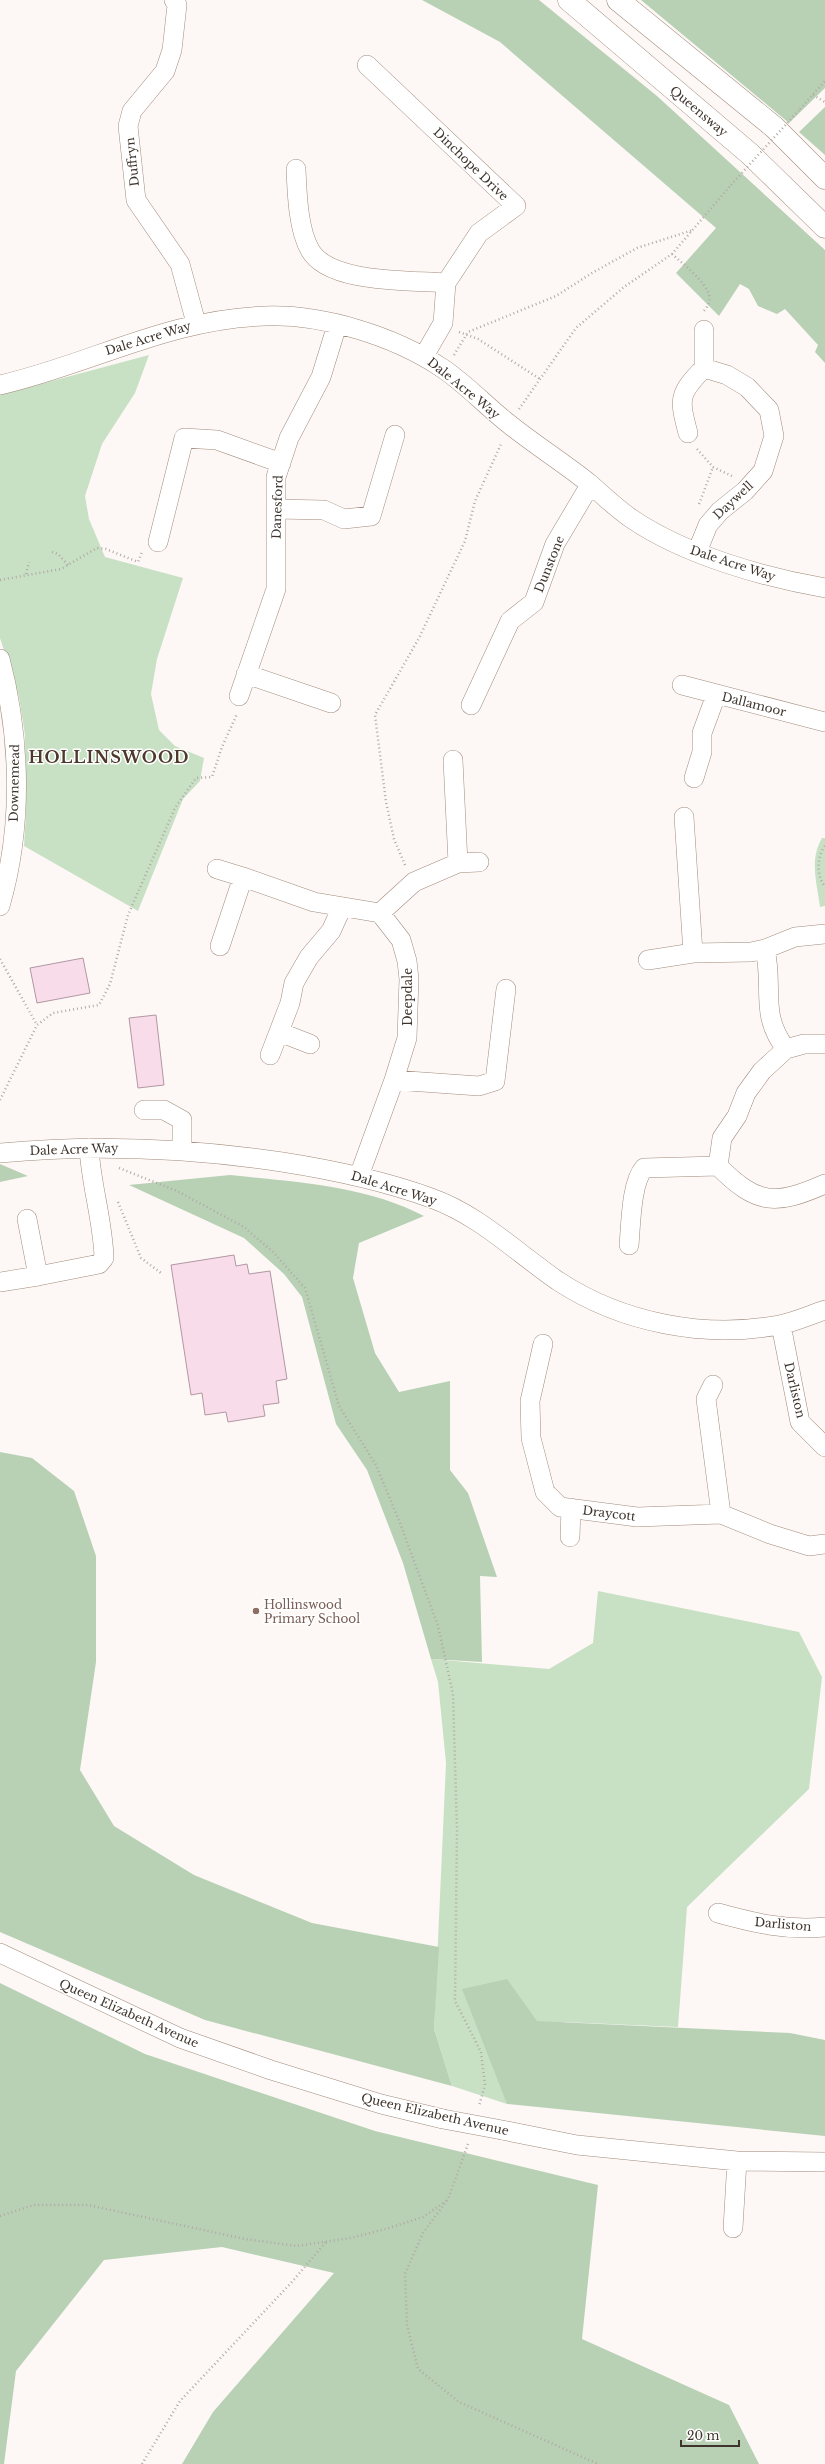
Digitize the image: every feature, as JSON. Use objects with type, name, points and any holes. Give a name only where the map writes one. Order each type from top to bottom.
[{"type":"highway","name":"Queensway","points":[[569,0],[750,154],[825,227]]},
{"type":"highway","points":[[618,0],[774,127],[825,178]]},
{"type":"street","name":"Duffryn","points":[[174,0],[177,5],[172,50],[165,71],[132,111],[128,126],[136,200],[180,264],[196,323]]},
{"type":"street","name":"Dinchope Drive","points":[[368,65],[516,206],[479,233],[446,283],[442,323],[424,356]]},
{"type":"street","points":[[296,169],[297,206],[310,250],[321,262],[342,273],[446,283]]},
{"type":"street","name":"Dale Acre Way","points":[[0,385],[27,379],[103,352],[196,323],[279,316],[338,325],[374,335],[424,356],[445,370],[509,424],[590,485],[632,520],[675,544],[787,581],[825,588]]},
{"type":"street","name":"Danesford","points":[[239,696],[276,589],[276,478],[289,438],[321,377],[338,325]]},
{"type":"street","points":[[688,433],[682,409],[682,397],[687,384],[704,368],[704,330]]},
{"type":"street","name":"Daywell","points":[[697,552],[708,525],[720,511],[751,484],[763,471],[774,436],[769,410],[747,387],[727,375],[704,368]]},
{"type":"street","points":[[276,509],[324,510],[344,519],[371,516],[395,435]]},
{"type":"street","points":[[158,542],[184,438],[217,440],[281,463]]},
{"type":"street","name":"Dunstone","points":[[470,705],[510,621],[534,602],[554,544],[590,485]]},
{"type":"street","name":"Downemead","points":[[0,659],[10,698],[15,737],[8,772],[15,812],[10,871],[0,906]]},
{"type":"street","points":[[246,674],[330,703]]},
{"type":"street","name":"Dallamoor","points":[[682,685],[825,722]]},
{"type":"street","points":[[694,778],[702,752],[702,733],[716,695]]},
{"type":"street","points":[[453,760],[458,864]]},
{"type":"street","points":[[684,817],[693,953]]},
{"type":"street","points":[[217,869],[314,902],[380,913],[414,882],[458,864],[479,862]]},
{"type":"street","points":[[220,946],[243,877]]},
{"type":"street","points":[[270,1054],[290,1003],[294,984],[302,969],[331,931],[342,907]]},
{"type":"street","name":"Deepdale","points":[[359,1176],[394,1080],[407,1038],[409,980],[401,940],[380,913]]},
{"type":"street","points":[[648,960],[693,953],[765,949],[795,937],[825,934]]},
{"type":"street","points":[[765,949],[769,969],[768,1015],[775,1032],[786,1049]]},
{"type":"street","points":[[394,1080],[479,1086],[495,1081],[506,989]]},
{"type":"street","points":[[279,1032],[310,1044]]},
{"type":"street","points":[[718,1166],[722,1138],[736,1116],[746,1093],[762,1071],[786,1049],[804,1044],[825,1044]]},
{"type":"street","points":[[144,1110],[164,1110],[182,1120],[182,1149]]},
{"type":"street","name":"Dale Acre Way","points":[[0,1153],[96,1148],[182,1149],[236,1155],[359,1176],[432,1198],[469,1216],[560,1282],[606,1306],[644,1319],[689,1329],[733,1330],[781,1325],[825,1310]]},
{"type":"street","points":[[0,1282],[99,1264],[104,1258],[104,1244],[92,1188],[96,1148]]},
{"type":"street","points":[[629,1245],[639,1174],[644,1168],[654,1166],[718,1166],[739,1187],[760,1198],[796,1196],[825,1184]]},
{"type":"street","points":[[27,1219],[38,1276]]},
{"type":"street","name":"Darliston","points":[[781,1325],[800,1422],[823,1441]]},
{"type":"street","name":"Draycott","points":[[543,1344],[530,1401],[531,1438],[544,1492],[560,1507],[637,1517],[721,1514],[770,1534],[809,1546],[825,1544]]},
{"type":"street","points":[[713,1385],[706,1399],[721,1514]]},
{"type":"street","points":[[570,1537],[571,1508]]},
{"type":"street","name":"Darliston","points":[[718,1913],[764,1925],[810,1928],[825,1927]]},
{"type":"street","name":"Queen Elizabeth Avenue","points":[[0,1953],[180,2038],[308,2082],[381,2104],[442,2119],[577,2145],[737,2161],[825,2162]]},
{"type":"street","points":[[733,2228],[737,2161]]},
{"type":"path","points":[[414,882],[394,839],[386,802],[375,715],[419,638],[465,541],[475,501],[493,465],[509,424],[576,328],[624,287],[672,254],[731,185],[825,81]]},
{"type":"path","points":[[813,95],[825,102]]},
{"type":"path","points":[[466,336],[468,332],[556,296],[592,272],[637,248],[694,230]]},
{"type":"path","points":[[672,254],[697,278],[709,294],[709,303],[702,313],[704,330]]},
{"type":"path","points":[[442,323],[466,336],[478,339],[540,379]]},
{"type":"path","points":[[688,433],[700,453],[713,467],[751,484]]},
{"type":"path","points":[[708,525],[697,510],[713,467]]},
{"type":"path","points":[[0,580],[26,574],[49,572],[68,565],[97,548],[106,549],[138,562],[146,543],[158,542]]},
{"type":"path","points":[[52,552],[65,560],[68,565]]},
{"type":"path","points":[[26,574],[29,562]]},
{"type":"path","points":[[0,1100],[37,1025],[53,1013],[99,1005],[110,984],[128,915],[175,808],[196,778],[212,777],[222,747],[237,716],[239,696]]},
{"type":"path","points":[[825,846],[821,850],[819,869],[820,878],[825,886]]},
{"type":"path","points":[[0,959],[37,1025]]},
{"type":"path","points":[[96,1148],[122,1171],[176,1191],[244,1227],[273,1252],[305,1288],[339,1406],[376,1465],[400,1523],[438,1626],[453,1694],[457,1830],[455,2001],[480,2052],[485,2085],[478,2108]]},
{"type":"path","points":[[116,1199],[141,1258],[161,1273]]},
{"type":"path","points":[[470,2137],[448,2200],[423,2233],[405,2274],[407,2325],[418,2369],[459,2402],[598,2464]]},
{"type":"path","points":[[0,2216],[34,2205],[88,2205],[245,2239],[297,2246],[357,2236],[423,2217],[448,2200]]},
{"type":"path","points":[[142,2464],[180,2401],[291,2283],[326,2242]]},
{"type":"green space","points":[[422,0],[539,0],[657,96],[825,250],[825,363],[815,352],[818,345],[785,309],[777,314],[758,306],[749,289],[740,284],[719,316],[676,273],[716,228],[500,42]]},
{"type":"green space","points":[[641,0],[825,0],[825,88],[789,123]]},
{"type":"green space","points":[[825,107],[825,155],[799,132]]},
{"type":"green space","points":[[149,355],[135,393],[102,444],[85,496],[89,519],[105,557],[183,578],[157,659],[151,694],[159,730],[175,746],[204,758],[200,781],[183,799],[138,911],[24,846],[26,814],[25,735],[19,697],[0,638],[0,392],[22,389]]},
{"type":"green space","points":[[822,838],[825,838],[825,906],[820,907],[815,863],[818,846]]},
{"type":"green space","points":[[0,1164],[28,1176],[0,1182]]},
{"type":"green space","points":[[230,1175],[329,1186],[354,1191],[401,1206],[424,1216],[359,1243],[353,1278],[375,1353],[399,1392],[450,1381],[450,1470],[468,1493],[497,1577],[480,1576],[482,1662],[431,1659],[403,1563],[367,1470],[336,1424],[302,1297],[284,1274],[244,1238],[129,1185]]},
{"type":"green space","points":[[0,1452],[32,1458],[74,1491],[96,1556],[96,1662],[80,1770],[114,1826],[194,1875],[312,1923],[439,1947],[434,2029],[452,2086],[205,2020],[0,1932]]},
{"type":"green space","points":[[598,1591],[799,1632],[822,1677],[809,1789],[687,1907],[678,2027],[563,2022],[507,2104],[452,2086],[434,2029],[446,1763],[438,1682],[431,1659],[549,1669],[593,1643]]},
{"type":"green space","points":[[507,1979],[537,2021],[790,2033],[825,2040],[825,2136],[507,2104],[462,1989]]},
{"type":"green space","points":[[0,1983],[145,2054],[375,2131],[598,2185],[582,2339],[729,2405],[759,2464],[182,2464],[213,2412],[334,2273],[222,2247],[104,2260],[16,2371],[4,2464],[0,2464]]},
{"type":"building","points":[[83,958],[90,993],[37,1003],[30,968]]},
{"type":"building","points":[[156,1015],[164,1085],[138,1088],[129,1018]]},
{"type":"building","points":[[234,1255],[236,1266],[247,1264],[249,1274],[270,1271],[287,1379],[276,1381],[279,1403],[263,1405],[265,1416],[228,1422],[226,1412],[205,1415],[202,1393],[191,1395],[171,1265]]},
{"type":"place","name":"Hollinswood Primary School","points":[[256,1611]]},
{"type":"district","name":"HOLLINSWOOD","points":[[109,757]]}]
